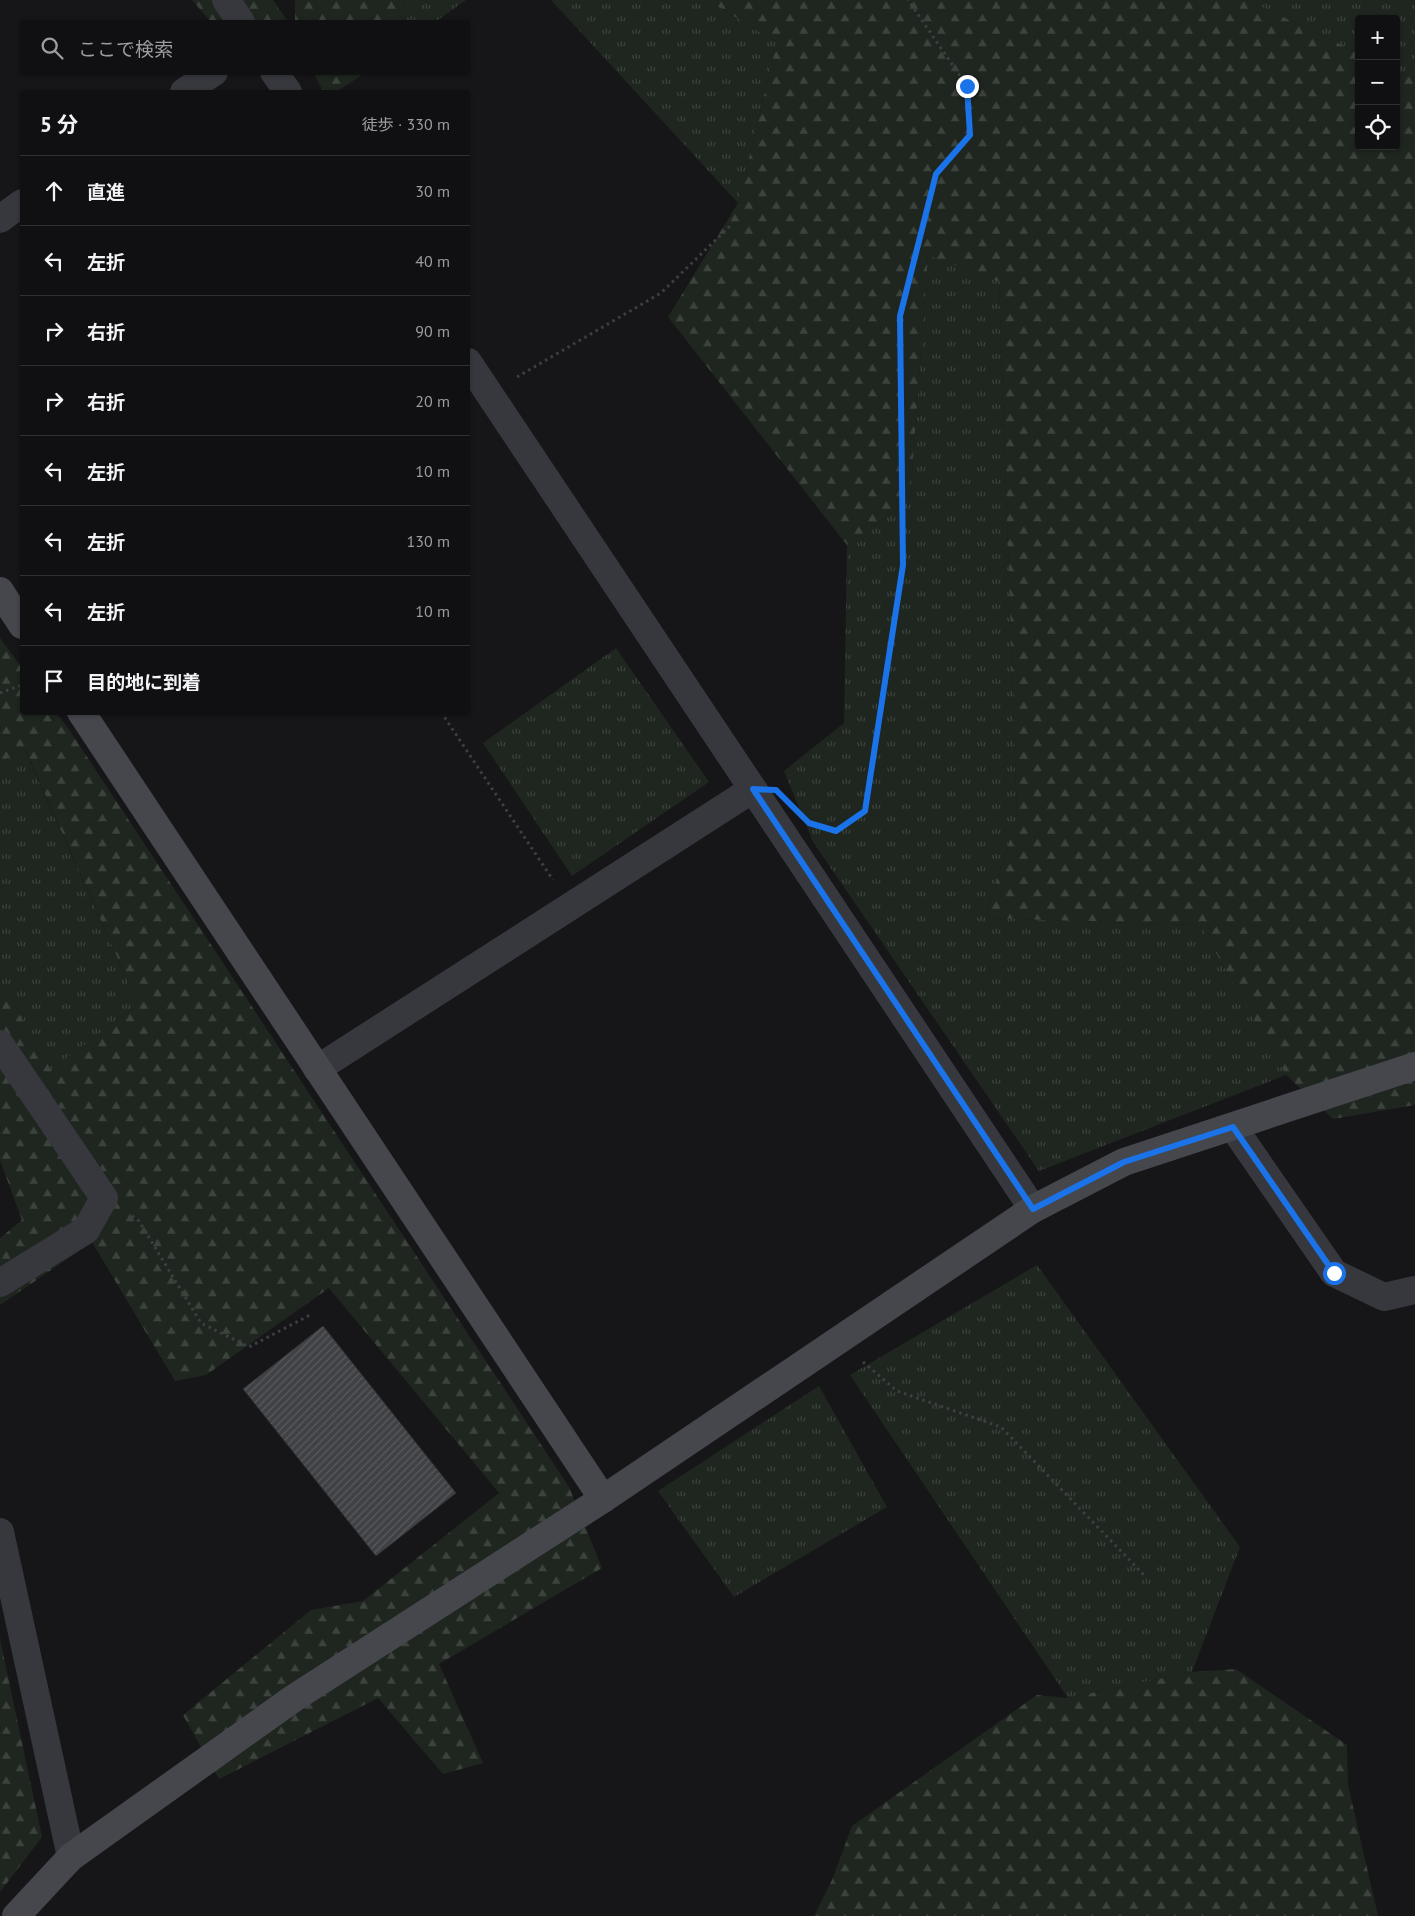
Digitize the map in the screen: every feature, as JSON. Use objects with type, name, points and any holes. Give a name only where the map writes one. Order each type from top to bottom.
[{"type":"street","points":[[226,0],[240,20]]},
{"type":"street","points":[[187,90],[210,75]]},
{"type":"street","points":[[276,75],[287,90]]},
{"type":"street","points":[[0,219],[20,204]]},
{"type":"street","points":[[470,365],[1033,1209]]},
{"type":"street","points":[[0,591],[20,622]]},
{"type":"street","points":[[83,715],[603,1499]]},
{"type":"street","points":[[317,1068],[753,789]]},
{"type":"street","points":[[0,1044],[104,1198],[86,1230],[0,1283]]},
{"type":"street","points":[[16,1916],[71,1857],[294,1698],[603,1499],[1033,1209],[1124,1162],[1415,1066]]},
{"type":"street","points":[[1233,1127],[1334,1273],[1384,1297],[1415,1290]]},
{"type":"street","points":[[0,1532],[71,1857]]},
{"type":"path","points":[[809,823],[836,831],[865,811],[903,565],[900,316],[936,174],[970,135],[967,86],[908,0]]},
{"type":"path","points":[[488,393],[661,293],[732,224]]},
{"type":"path","points":[[0,693],[20,686]]},
{"type":"path","points":[[443,715],[571,906]]},
{"type":"path","points":[[104,1198],[139,1221],[201,1323],[249,1347],[310,1315]]},
{"type":"path","points":[[837,1341],[897,1391],[1000,1428],[1145,1576]]},
{"type":"green space","points":[[192,0],[273,0],[287,20],[209,20]]},
{"type":"green space","points":[[295,0],[404,0],[401,20],[295,20]]},
{"type":"green space","points":[[404,0],[466,0],[438,20],[401,20]]},
{"type":"green space","points":[[551,0],[707,0],[777,42],[738,203]]},
{"type":"green space","points":[[707,0],[1247,0],[1355,51],[1355,150],[1400,150],[1400,72],[1415,79],[1415,1105],[1333,1119],[1286,1075],[1200,925],[985,918],[1017,817],[999,282],[928,255],[910,500],[847,545],[668,317],[738,203],[777,42]]},
{"type":"green space","points":[[1247,0],[1415,0],[1415,79],[1400,72],[1400,15],[1355,15],[1355,51]]},
{"type":"green space","points":[[315,75],[362,75],[339,90],[322,90]]},
{"type":"green space","points":[[928,254],[999,282],[1017,817],[985,918],[1200,925],[1286,1075],[1039,1171],[813,842],[784,771],[844,723],[847,545],[910,500]]},
{"type":"green space","points":[[0,638],[20,665],[20,715],[58,715],[68,728],[569,1487],[602,1568],[439,1664],[483,1763],[443,1774],[378,1698],[219,1779],[183,1715],[311,1610],[363,1601],[499,1493],[329,1288],[206,1375],[175,1381],[92,1242],[0,1305],[0,1238],[22,1220],[0,1160],[0,980],[51,1070],[138,1004],[25,749],[0,762]]},
{"type":"green space","points":[[616,648],[709,782],[572,876],[483,743]]},
{"type":"green space","points":[[24,748],[138,1004],[51,1071],[0,980],[0,762]]},
{"type":"green space","points":[[1037,1265],[1240,1547],[1192,1672],[1068,1698],[850,1375]]},
{"type":"green space","points":[[819,1386],[887,1507],[734,1597],[658,1491]]},
{"type":"green space","points":[[0,1639],[42,1837],[0,1892]]},
{"type":"green space","points":[[1236,1669],[1347,1745],[1348,1785],[1378,1916],[814,1916],[832,1880],[852,1826],[1037,1695],[1068,1698],[1192,1672]]},
{"type":"building","points":[[323,1326],[456,1493],[376,1556],[243,1389]]},
{"type":"route","points":[[967,86],[970,135],[936,174],[900,316],[903,565],[865,811],[836,831],[809,823],[776,790],[753,789],[1033,1209],[1124,1162],[1233,1127],[1334,1273]]}]
